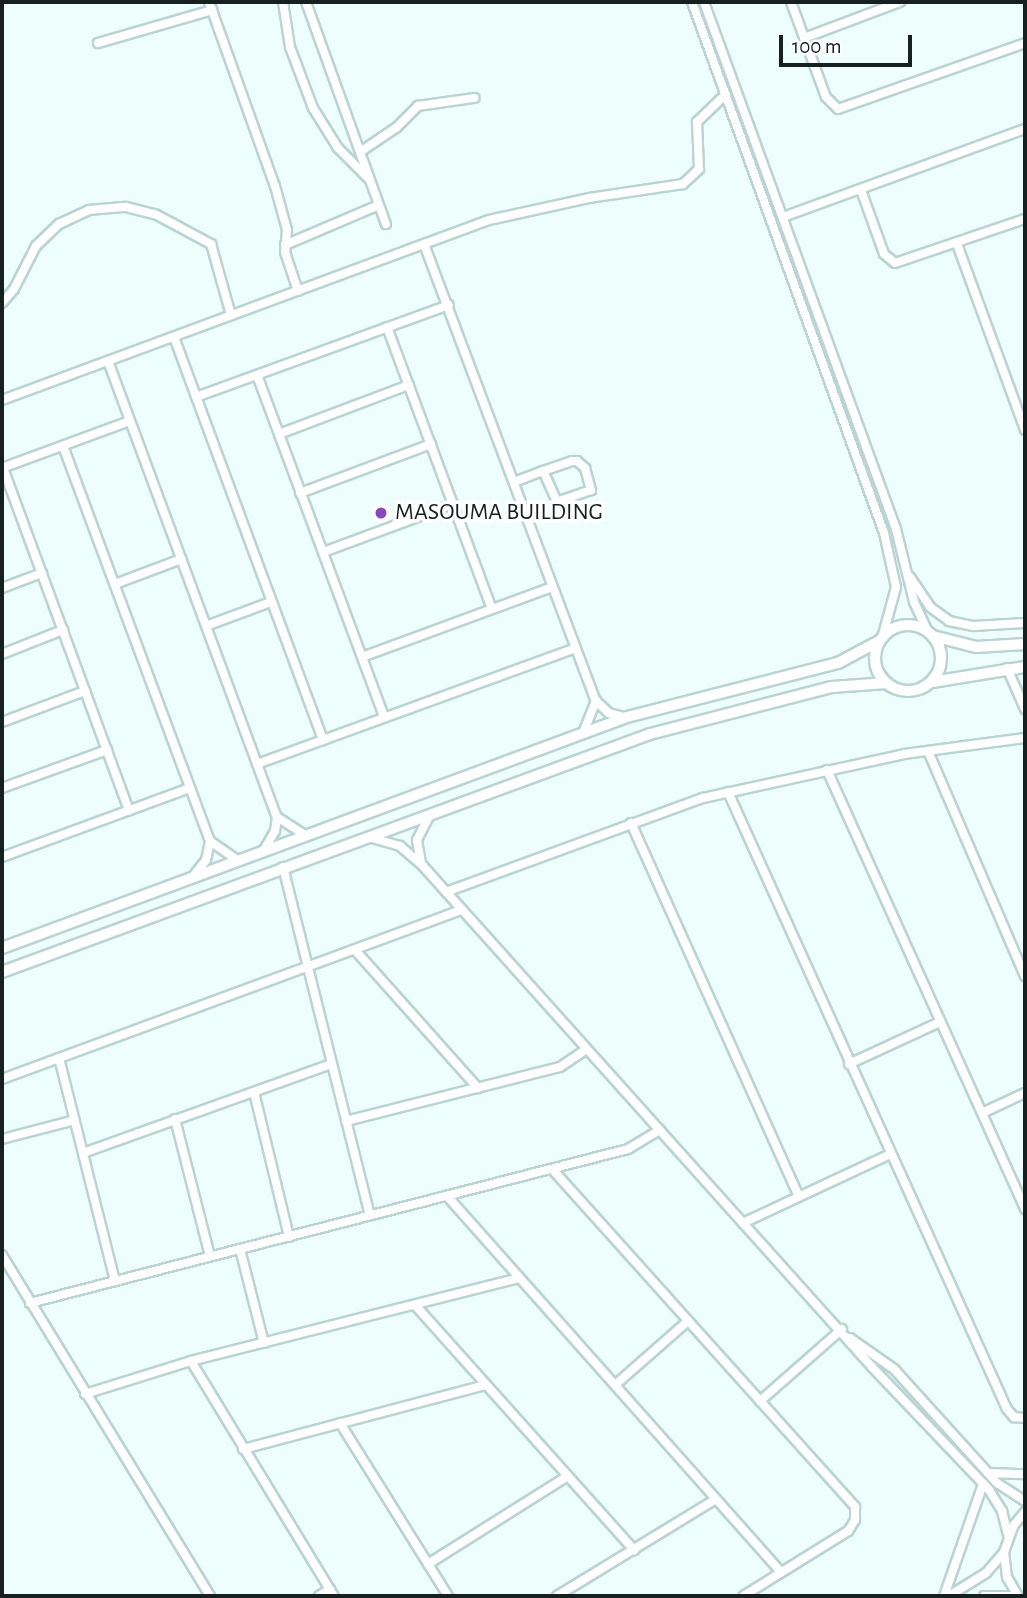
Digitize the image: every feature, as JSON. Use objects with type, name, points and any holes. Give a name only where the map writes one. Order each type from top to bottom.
[{"type":"street","points":[[284,2],[292,55],[313,108],[338,148],[371,181]]},
{"type":"street","points":[[306,2],[386,224]]},
{"type":"street","points":[[692,2],[887,543],[896,587],[875,663],[887,683]]},
{"type":"street","points":[[704,2],[896,529],[914,602],[941,654],[932,681]]},
{"type":"street","points":[[791,2],[826,97],[838,109],[1025,43]]},
{"type":"street","points":[[804,38],[900,2]]},
{"type":"street","points":[[98,43],[210,6],[275,187],[287,230],[285,245],[298,291]]},
{"type":"street","points":[[2,400],[498,217],[688,183],[700,164],[697,122],[726,94]]},
{"type":"street","points":[[360,152],[397,127],[418,106],[474,98]]},
{"type":"street","points":[[783,217],[1025,129]]},
{"type":"street","points":[[861,190],[891,261],[904,264],[1025,219]]},
{"type":"street","points":[[285,245],[379,205]]},
{"type":"street","points":[[2,303],[14,289],[36,246],[59,224],[89,210],[125,207],[155,214],[211,244],[231,316]]},
{"type":"street","points":[[424,244],[596,701],[609,713],[627,717]]},
{"type":"street","points":[[957,244],[1025,430]]},
{"type":"street","points":[[196,397],[449,305]]},
{"type":"street","points":[[387,327],[492,609]]},
{"type":"street","points":[[174,337],[323,740]]},
{"type":"street","points":[[108,361],[276,817],[275,831],[264,850]]},
{"type":"street","points":[[257,375],[384,717]]},
{"type":"street","points":[[279,434],[409,385]]},
{"type":"street","points":[[129,811],[2,468],[130,421]]},
{"type":"street","points":[[300,493],[431,444]]},
{"type":"street","points":[[63,446],[210,841],[206,860],[194,876]]},
{"type":"street","points":[[514,482],[543,471],[580,462],[591,490],[557,502],[543,471]]},
{"type":"street","points":[[323,552],[453,504]]},
{"type":"street","points":[[115,584],[181,559]]},
{"type":"street","points":[[906,570],[930,607],[949,621],[973,626],[1025,623]]},
{"type":"street","points":[[2,588],[42,573]]},
{"type":"street","points":[[362,657],[552,586]]},
{"type":"street","points":[[206,626],[271,602]]},
{"type":"street","points":[[2,948],[236,859],[627,717],[838,663],[904,624],[976,647],[1023,642]]},
{"type":"street","points":[[2,654],[63,630]]},
{"type":"street","points":[[257,764],[575,648]]},
{"type":"street","points":[[2,972],[365,837],[674,727],[832,687],[887,683],[914,691],[932,681],[1025,667]]},
{"type":"street","points":[[1007,668],[1025,709]]},
{"type":"street","points":[[2,722],[85,691]]},
{"type":"street","points":[[581,734],[592,719],[596,701]]},
{"type":"street","points":[[446,892],[631,823],[728,792],[928,751],[1025,738]]},
{"type":"street","points":[[2,788],[107,750]]},
{"type":"street","points":[[928,751],[1025,976]]},
{"type":"street","points":[[827,770],[1025,1209]]},
{"type":"street","points":[[2,858],[190,788]]},
{"type":"street","points":[[728,792],[1007,1409],[1014,1417],[1025,1418]]},
{"type":"street","points":[[422,866],[417,840],[430,814]]},
{"type":"street","points":[[276,817],[305,835]]},
{"type":"street","points":[[631,823],[798,1195]]},
{"type":"street","points":[[365,837],[400,846],[446,892],[743,1223],[983,1484],[1002,1511],[1008,1535]]},
{"type":"street","points":[[210,841],[236,859]]},
{"type":"street","points":[[283,867],[370,1215]]},
{"type":"street","points":[[2,1079],[462,910]]},
{"type":"street","points":[[355,950],[478,1087]]},
{"type":"street","points":[[849,1064],[940,1022]]},
{"type":"street","points":[[346,1121],[560,1067],[587,1049]]},
{"type":"street","points":[[59,1058],[115,1281]]},
{"type":"street","points":[[83,1153],[331,1064]]},
{"type":"street","points":[[254,1091],[289,1237]]},
{"type":"street","points":[[982,1113],[1025,1093]]},
{"type":"street","points":[[175,1119],[210,1256]]},
{"type":"street","points":[[2,1139],[75,1120]]},
{"type":"street","points":[[30,1303],[628,1149],[660,1130]]},
{"type":"street","points":[[743,1223],[890,1154]]},
{"type":"street","points":[[552,1169],[856,1512],[848,1531],[743,1596]]},
{"type":"street","points":[[447,1196],[781,1572]]},
{"type":"street","points":[[240,1249],[264,1343]]},
{"type":"street","points":[[2,1255],[210,1596]]},
{"type":"street","points":[[85,1394],[191,1361],[519,1278]]},
{"type":"street","points":[[415,1305],[634,1550]]},
{"type":"street","points":[[615,1385],[688,1321]]},
{"type":"street","points":[[760,1401],[842,1329]]},
{"type":"street","points":[[850,1338],[894,1368],[1004,1490],[1025,1501]]},
{"type":"street","points":[[191,1361],[332,1593],[319,1596]]},
{"type":"street","points":[[243,1449],[485,1385]]},
{"type":"street","points":[[340,1423],[448,1596]]},
{"type":"street","points":[[989,1473],[1025,1474]]},
{"type":"street","points":[[428,1564],[568,1476]]},
{"type":"street","points":[[947,1596],[983,1484]]},
{"type":"street","points":[[557,1596],[716,1499]]},
{"type":"street","points":[[984,1596],[1016,1596],[1007,1577],[1004,1552],[1008,1535],[1025,1512]]},
{"type":"street","points":[[947,1596],[986,1573],[1004,1552]]},
{"type":"place","name":"MASOUMA BUILDING","points":[[381,513]]}]
